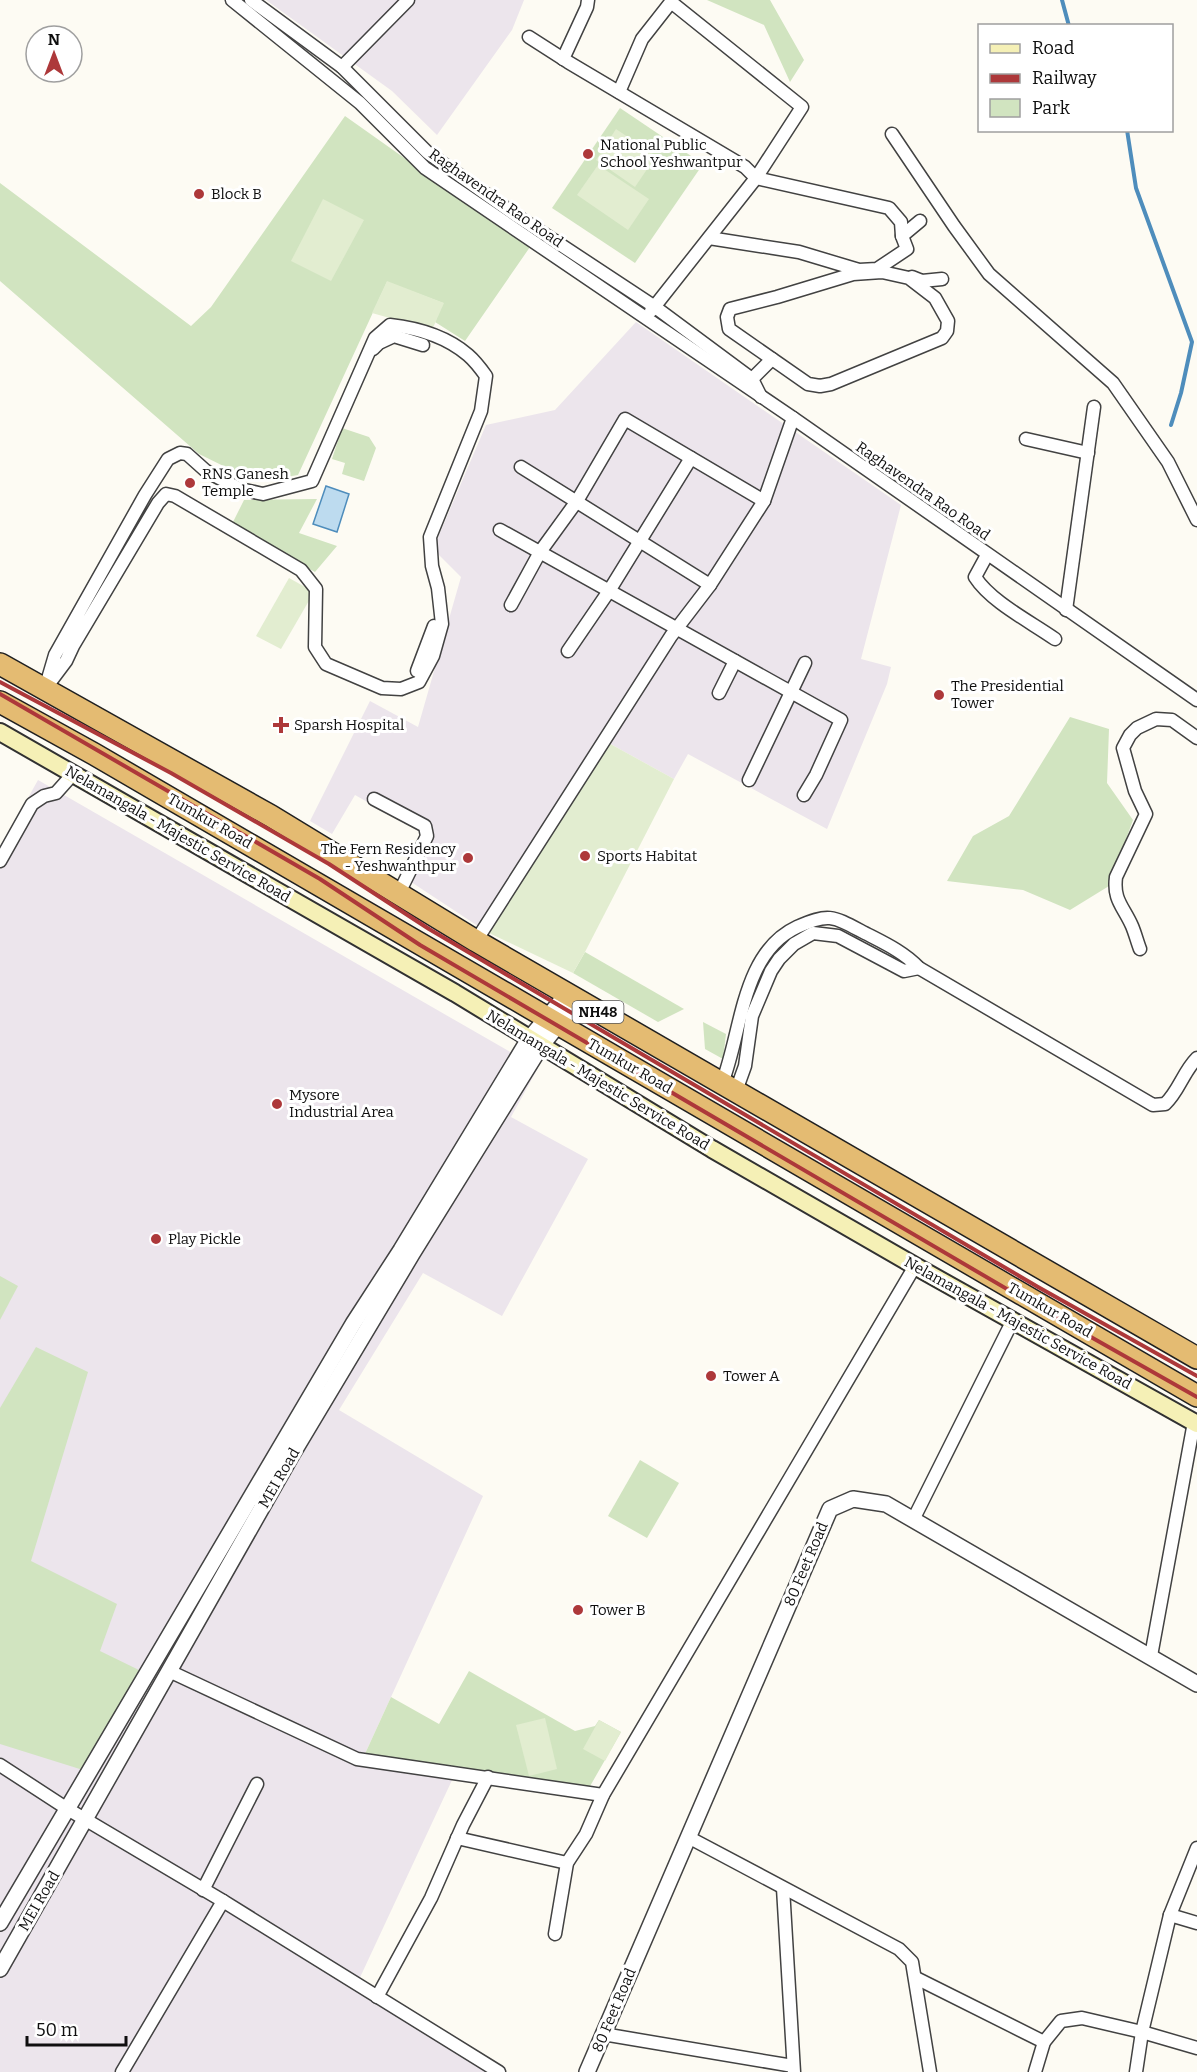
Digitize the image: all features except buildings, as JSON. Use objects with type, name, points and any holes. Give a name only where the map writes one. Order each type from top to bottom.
[{"type":"highway","name":"Tumkur Road","points":[[0,664],[252,805],[476,941],[1197,1358]]},
{"type":"highway","name":"Tumkur Road","points":[[0,702],[553,1020],[1197,1396]]},
{"type":"main road","name":"Nelamangala - Majestic Service Road","points":[[0,732],[455,993],[712,1149],[1195,1423]]},
{"type":"street","name":"Raghavendra Rao Road","points":[[232,0],[360,103],[425,168],[793,418],[1197,700]]},
{"type":"street","name":"Raghavendra Rao Road","points":[[250,0],[342,67],[380,102],[427,152],[517,216],[655,307],[752,380],[761,397]]},
{"type":"street","points":[[342,67],[408,0]]},
{"type":"street","points":[[563,59],[587,7],[588,0]]},
{"type":"street","points":[[619,92],[642,39],[671,2],[802,106],[756,178],[644,318]]},
{"type":"street","points":[[529,37],[744,166],[756,178],[889,208],[901,222],[902,236],[907,249],[877,269],[859,270],[799,252],[709,238]]},
{"type":"street","points":[[892,134],[989,274],[1113,383],[1168,462],[1197,520]]},
{"type":"street","points":[[902,236],[920,221]]},
{"type":"street","points":[[884,264],[922,281],[942,279]]},
{"type":"street","points":[[882,272],[909,278],[935,298],[948,321],[947,331],[942,338],[831,384],[820,386],[808,384],[772,359],[729,329],[727,317],[730,309],[853,274],[882,272]]},
{"type":"street","points":[[390,325],[408,327],[452,343],[470,356],[486,376],[481,411],[429,537],[442,624],[433,656],[419,682],[401,689],[382,688],[326,664],[315,647],[316,589],[301,570],[175,496],[166,494],[158,503],[66,661],[45,689],[55,655],[145,495],[168,459],[180,453],[187,454],[206,471],[240,489],[263,494],[312,481],[375,338],[390,325]]},
{"type":"street","points":[[368,354],[379,344],[394,336],[423,345]]},
{"type":"street","points":[[752,380],[772,359]]},
{"type":"street","points":[[1066,610],[1094,407]]},
{"type":"street","points":[[476,941],[676,629],[710,585],[764,501],[793,418]]},
{"type":"street","points":[[511,605],[540,552],[577,501],[625,419],[764,501]]},
{"type":"street","points":[[1026,439],[1088,453]]},
{"type":"street","points":[[568,651],[609,591],[691,458]]},
{"type":"street","points":[[521,467],[710,585]]},
{"type":"street","points":[[145,495],[158,503]]},
{"type":"street","points":[[500,530],[841,720],[816,775],[804,795]]},
{"type":"street","points":[[987,555],[975,577],[980,584],[996,599],[1055,639]]},
{"type":"street","points":[[412,685],[434,624]]},
{"type":"street","points":[[719,693],[735,662]]},
{"type":"street","points":[[749,780],[805,663]]},
{"type":"street","points":[[1140,949],[1132,925],[1117,900],[1114,888],[1116,877],[1146,814],[1135,791],[1123,747],[1137,728],[1156,719],[1172,720],[1197,738]]},
{"type":"street","points":[[0,861],[29,808],[44,796],[56,793],[73,774]]},
{"type":"street","points":[[374,799],[425,826],[428,831],[399,893]]},
{"type":"street","points":[[729,1087],[730,1062],[740,1014],[758,964],[769,949],[789,931],[823,917],[834,918],[908,956],[919,968],[1153,1105],[1165,1104],[1172,1097],[1188,1067],[1197,1058]]},
{"type":"street","name":"MEI Road","points":[[0,1923],[353,1324],[535,1042],[572,997]]},
{"type":"street","name":"MEI Road","points":[[0,1970],[290,1458],[535,1042]]},
{"type":"street","points":[[555,1934],[567,1863],[586,1834],[603,1795],[915,1266]]},
{"type":"street","points":[[913,1520],[1013,1320]]},
{"type":"street","points":[[1151,1656],[1195,1423]]},
{"type":"street","name":"80 Feet Road","points":[[587,2072],[830,1509],[853,1499],[886,1504],[1197,1684]]},
{"type":"street","points":[[169,1671],[357,1759],[603,1795]]},
{"type":"street","points":[[0,1765],[66,1808],[223,1901],[499,2072]]},
{"type":"street","points":[[377,1997],[431,1898],[457,1838],[488,1777]]},
{"type":"street","points":[[203,1890],[257,1784]]},
{"type":"street","points":[[688,1837],[899,1949],[912,1962],[930,2072]]},
{"type":"street","points":[[457,1838],[567,1863]]},
{"type":"street","points":[[1136,2072],[1142,2032],[1170,1916],[1197,1848]]},
{"type":"street","points":[[603,2034],[794,2069],[783,1888]]},
{"type":"street","points":[[122,2072],[223,1901]]},
{"type":"street","points":[[1170,1916],[1197,1923]]},
{"type":"street","points":[[916,1978],[1044,2042]]},
{"type":"street","points":[[1035,2072],[1044,2042],[1061,2021],[1082,2018],[1197,2048]]},
{"type":"shaded area","points":[[266,0],[524,0],[512,30],[437,135],[392,91]]},
{"type":"shaded area","points":[[636,322],[901,505],[861,659],[891,667],[887,684],[827,829],[688,754],[674,779],[605,741],[487,932],[399,874],[422,833],[355,795],[332,834],[310,821],[370,701],[418,727],[461,577],[433,549],[486,425],[555,410]]},
{"type":"shaded area","points":[[38,780],[538,1068],[511,1117],[588,1159],[502,1316],[423,1273],[339,1410],[483,1496],[364,1756],[453,1778],[356,1986],[499,2072],[0,2072],[0,848]]},
{"type":"green space","points":[[707,0],[770,0],[804,60],[790,82],[764,25]]},
{"type":"green space","points":[[620,108],[703,164],[635,263],[552,208]]},
{"type":"green space","points":[[345,116],[530,247],[465,341],[435,322],[443,303],[387,282],[298,475],[256,482],[199,454],[0,281],[0,183],[191,326],[211,307]]},
{"type":"green space","points":[[616,129],[656,156],[635,187],[596,160]]},
{"type":"green space","points":[[598,165],[649,199],[628,230],[577,195]]},
{"type":"green space","points":[[323,199],[364,220],[331,281],[291,261]]},
{"type":"green space","points":[[387,281],[444,303],[432,330],[372,313]]},
{"type":"green space","points":[[342,428],[369,437],[376,448],[364,481],[342,474],[345,463],[332,459]]},
{"type":"green space","points":[[317,499],[299,533],[337,546],[315,572],[231,526],[244,500]]},
{"type":"green space","points":[[289,578],[314,592],[281,649],[256,636]]},
{"type":"green space","points":[[1070,717],[1109,729],[1107,783],[1133,820],[1109,886],[1070,910],[1023,890],[947,881],[973,836],[1009,816]]},
{"type":"green space","name":"Sports Habitat","points":[[605,741],[674,779],[573,973],[487,932]]},
{"type":"green space","points":[[585,952],[684,1009],[658,1022],[573,973]]},
{"type":"green space","points":[[703,1022],[726,1034],[723,1059],[705,1049]]},
{"type":"green space","points":[[0,1276],[18,1286],[0,1320]]},
{"type":"green space","points":[[36,1347],[88,1372],[31,1561],[117,1604],[100,1651],[139,1670],[83,1770],[0,1744],[0,1408]]},
{"type":"green space","points":[[640,1460],[679,1483],[647,1538],[608,1516]]},
{"type":"green space","points":[[469,1671],[575,1731],[595,1726],[599,1720],[621,1732],[589,1788],[364,1756],[391,1697],[439,1724]]},
{"type":"green space","points":[[545,1718],[557,1769],[529,1776],[516,1725]]},
{"type":"green space","points":[[599,1720],[621,1732],[605,1761],[583,1749]]},
{"type":"water","points":[[326,486],[349,494],[337,532],[313,524]]},
{"type":"waterway","points":[[1062,0],[1068,24]]},
{"type":"waterway","points":[[1127,132],[1136,188],[1192,342],[1181,393],[1171,425]]},
{"type":"railway","points":[[0,682],[171,773],[329,864],[429,929],[1038,1287],[1197,1376]]},
{"type":"railway","points":[[0,694],[320,879],[420,945],[1029,1302],[1197,1397]]},
{"type":"place","name":"National Public School Yeshwantpur","points":[[588,154]]},
{"type":"place","name":"Block B","points":[[199,194]]},
{"type":"place","name":"RNS Ganesh Temple","points":[[190,483]]},
{"type":"place","name":"The Presidential Tower","points":[[939,695]]},
{"type":"place","name":"Sparsh Hospital","points":[[281,725]]},
{"type":"place","name":"Sports Habitat","points":[[585,856]]},
{"type":"place","name":"The Fern Residency - Yeshwanthpur","points":[[468,858]]},
{"type":"place","name":"Mysore Industrial Area","points":[[277,1104]]},
{"type":"place","name":"Play Pickle","points":[[156,1239]]},
{"type":"place","name":"Tower A","points":[[711,1376]]},
{"type":"place","name":"Tower B","points":[[578,1610]]}]
